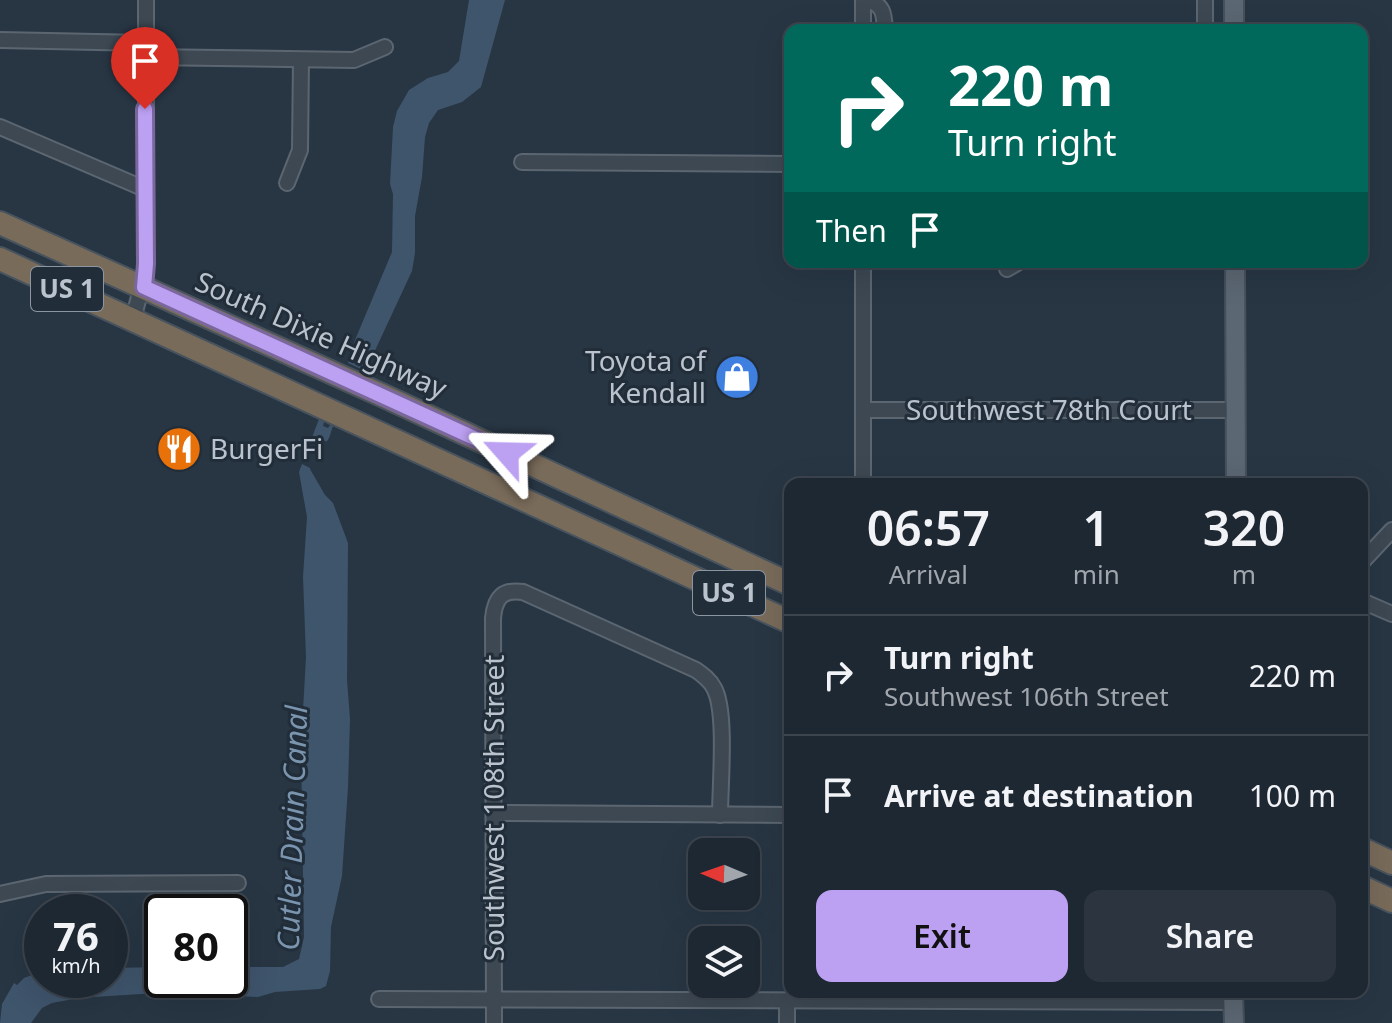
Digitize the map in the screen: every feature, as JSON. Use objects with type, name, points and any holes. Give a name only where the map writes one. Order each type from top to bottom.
[{"type":"highway","name":"South Dixie Highway","points":[[0,223],[784,581]]},
{"type":"highway","name":"US 1","points":[[0,259],[784,619]]},
{"type":"highway","points":[[1368,852],[1392,863]]},
{"type":"highway","points":[[1368,890],[1392,901]]},
{"type":"main road","points":[[1234,0],[1234,24]]},
{"type":"main road","points":[[1235,268],[1236,478]]},
{"type":"main road","points":[[1233,998],[1234,1023]]},
{"type":"street","points":[[133,319],[144,287],[146,264],[146,0]]},
{"type":"street","points":[[863,24],[865,0],[880,6],[885,24]]},
{"type":"street","points":[[1205,0],[1205,24]]},
{"type":"street","points":[[0,40],[301,60],[354,60],[385,47]]},
{"type":"street","points":[[287,183],[300,150],[301,60]]},
{"type":"street","points":[[0,127],[145,189]]},
{"type":"street","points":[[522,162],[784,164]]},
{"type":"street","points":[[863,268],[863,478]]},
{"type":"street","name":"Southwest 78th Court","points":[[863,410],[1235,410]]},
{"type":"street","points":[[1368,556],[1392,530]]},
{"type":"street","name":"Southwest 108th Street","points":[[494,1023],[493,618],[497,599],[501,595],[523,592],[696,670],[708,679],[715,689],[721,714],[720,815]]},
{"type":"street","points":[[1368,604],[1392,614]]},
{"type":"street","points":[[494,813],[784,815]]},
{"type":"street","points":[[0,894],[46,884],[238,883]]},
{"type":"street","points":[[379,999],[787,1001],[844,998]]},
{"type":"street","points":[[787,1001],[787,1023]]},
{"type":"water","points":[[469,0],[505,0],[481,87],[462,102],[438,110],[429,123],[415,216],[412,271],[372,357],[361,369],[348,363],[392,252],[393,194],[390,184],[393,127],[397,111],[409,90],[428,78],[448,72],[459,61]]},
{"type":"water","points":[[319,419],[324,422],[323,426],[333,426],[310,469],[333,503],[348,543],[347,680],[350,719],[342,876],[331,927],[330,971],[326,986],[248,996],[248,967],[283,967],[299,959],[304,937],[301,746],[306,657],[303,577],[307,517],[299,472]]},
{"type":"water","points":[[144,967],[144,994],[128,995],[128,968]]},
{"type":"water","points":[[24,978],[24,998],[79,998],[42,1008],[31,1023],[0,1023],[2,1004],[14,983],[17,985]]},
{"type":"pier","points":[[309,434],[330,443],[316,471],[298,462]]},
{"type":"place","name":"Toyota of Kendall","points":[[737,377]]},
{"type":"place","name":"BurgerFi","points":[[179,449]]},
{"type":"route","points":[[145,109],[144,287],[507,453]]},
{"type":"water label","name":"Cutler Drain Canal","points":[[293,828]]}]
